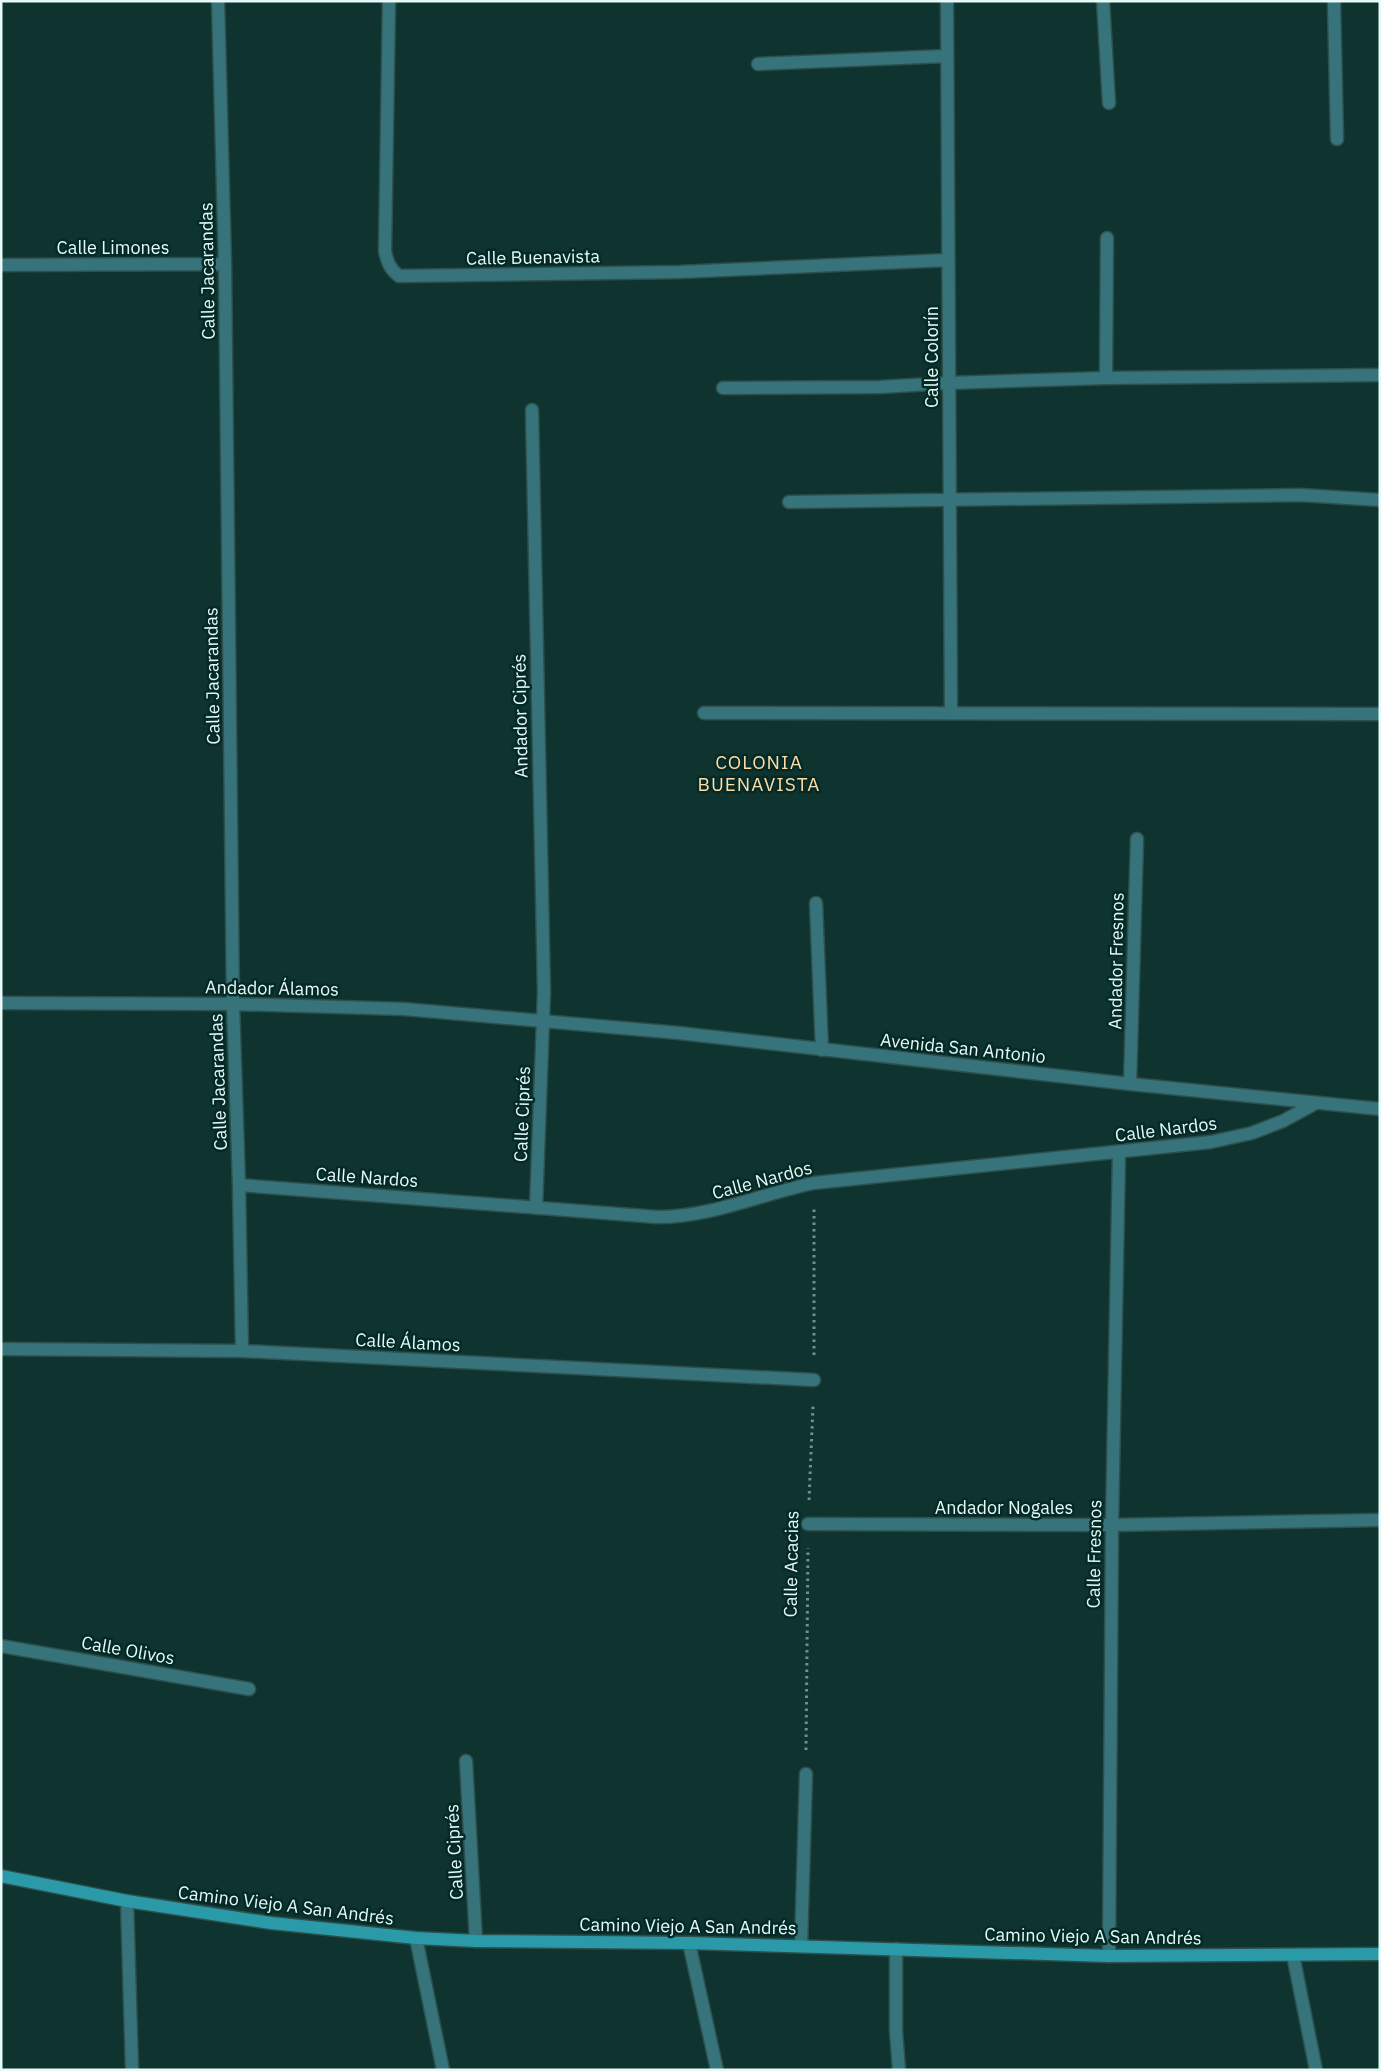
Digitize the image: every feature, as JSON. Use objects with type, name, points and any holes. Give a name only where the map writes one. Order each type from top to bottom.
[{"type":"main road","name":"Camino Viejo A San Andrés","points":[[1,1876],[127,1901],[271,1923],[416,1938],[476,1942],[690,1943],[1109,1956],[1380,1954]]},
{"type":"street","name":"Calle Jacarandas","points":[[218,1],[225,264],[233,1004],[242,1351]]},
{"type":"street","name":"Calle Buenavista","points":[[389,1],[385,252],[392,270],[399,276],[679,272],[948,260]]},
{"type":"street","name":"Calle Colorín","points":[[947,1],[951,713]]},
{"type":"street","points":[[1103,1],[1108,103]]},
{"type":"street","points":[[1334,1],[1337,139]]},
{"type":"street","points":[[758,64],[947,56]]},
{"type":"street","points":[[1106,378],[1107,238]]},
{"type":"street","name":"Calle Limones","points":[[1,265],[225,264]]},
{"type":"street","points":[[723,388],[880,387],[1106,378],[1380,375]]},
{"type":"street","name":"Andador Ciprés","points":[[532,410],[543,982],[542,1021]]},
{"type":"street","points":[[789,502],[1301,495],[1380,500]]},
{"type":"street","points":[[704,712],[1380,714]]},
{"type":"street","name":"Andador Fresnos","points":[[1130,1084],[1137,838]]},
{"type":"street","points":[[816,903],[822,1050]]},
{"type":"street","name":"Andador Álamos","points":[[1,1003],[233,1004],[404,1009],[542,1021]]},
{"type":"street","name":"Avenida San Antonio","points":[[542,1021],[1316,1104],[1380,1109]]},
{"type":"street","name":"Calle Ciprés","points":[[536,1208],[542,1021]]},
{"type":"street","name":"Calle Nardos","points":[[239,1185],[657,1217],[681,1217],[708,1212],[788,1188],[814,1183],[1211,1142],[1252,1133],[1283,1121],[1316,1104]]},
{"type":"street","name":"Calle Fresnos","points":[[1109,1956],[1112,1525],[1119,1153]]},
{"type":"street","name":"Calle Álamos","points":[[1,1349],[242,1351],[814,1380]]},
{"type":"street","name":"Andador Nogales","points":[[808,1524],[1112,1525],[1380,1520]]},
{"type":"street","name":"Calle Olivos","points":[[1,1646],[249,1689]]},
{"type":"street","name":"Calle Ciprés","points":[[466,1761],[476,1942]]},
{"type":"street","points":[[802,1946],[806,1774]]},
{"type":"street","points":[[127,1901],[132,2070]]},
{"type":"street","points":[[416,1938],[443,2070]]},
{"type":"street","points":[[690,1943],[717,2070]]},
{"type":"street","points":[[896,1948],[896,2031],[899,2070]]},
{"type":"street","points":[[1293,1955],[1316,2070]]},
{"type":"path","name":"Calle Acacias","points":[[806,1774],[808,1524],[814,1380],[814,1183]]},
{"type":"district","name":"COLONIA BUENAVISTA","points":[[759,773]]}]
